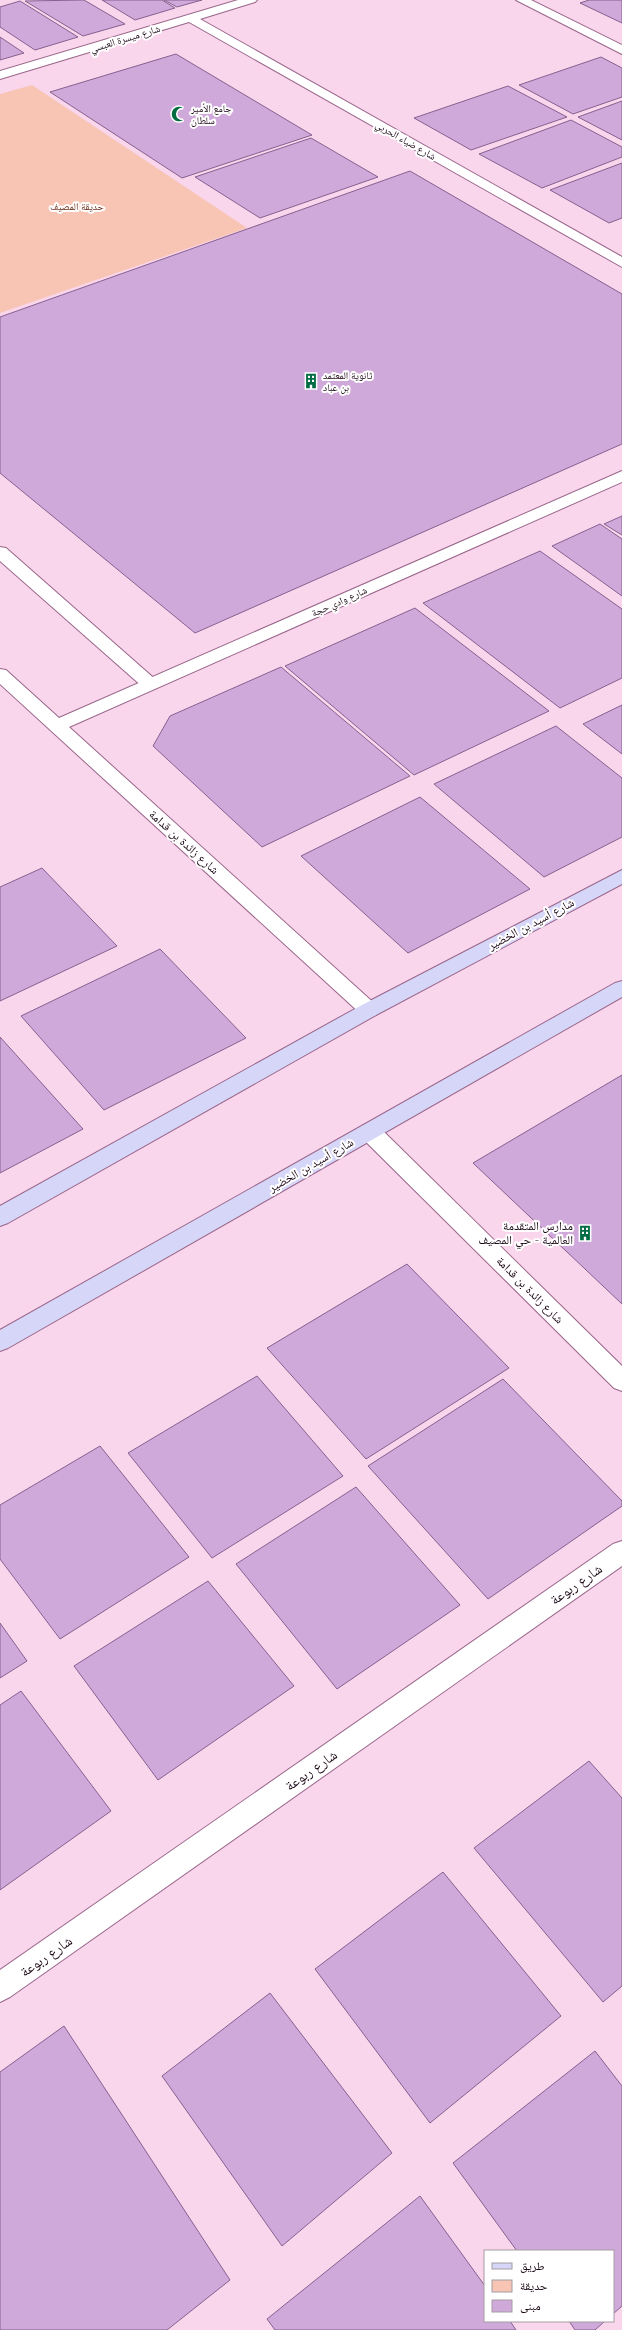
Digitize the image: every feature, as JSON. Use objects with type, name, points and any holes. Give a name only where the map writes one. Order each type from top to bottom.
[{"type":"street","name":"شارع ميسرة العبسي","points":[[0,75],[251,0]]},
{"type":"street","points":[[522,0],[622,50]]},
{"type":"street","name":"شارع ضياء الحربي","points":[[190,18],[622,263]]},
{"type":"street","name":"شارع وادي حجة","points":[[57,725],[622,476]]},
{"type":"street","points":[[0,552],[150,684]]},
{"type":"street","name":"شارع زائدة بن قدامة","points":[[0,674],[368,1010]]},
{"type":"street","name":"شارع أسيد بن الخضير","points":[[0,1218],[368,1010],[622,876]]},
{"type":"street","name":"شارع أسيد بن الخضير","points":[[0,1341],[622,988]]},
{"type":"street","name":"شارع زائدة بن قدامة","points":[[370,1132],[622,1381]]},
{"type":"street","name":"شارع ربوعة","points":[[0,1987],[622,1552]]},
{"type":"green space","name":"حديقة المصيف","points":[[32,85],[247,228],[0,313],[0,94]]},
{"type":"building","points":[[84,0],[125,24],[83,36],[25,1]]},
{"type":"building","points":[[102,0],[162,0],[175,8],[135,20]]},
{"type":"building","points":[[164,0],[202,0],[177,7]]},
{"type":"building","points":[[589,0],[622,0],[622,23],[580,3]]},
{"type":"building","points":[[20,1],[78,37],[35,50],[0,27],[0,7]]},
{"type":"building","points":[[0,37],[24,53],[0,60]]},
{"type":"building","name":"جامع الأمير سلطان","points":[[176,54],[312,135],[182,178],[50,92]]},
{"type":"building","points":[[601,57],[622,68],[622,97],[573,114],[519,85]]},
{"type":"building","points":[[508,86],[567,117],[471,150],[414,118]]},
{"type":"building","points":[[622,101],[622,140],[578,117]]},
{"type":"building","points":[[571,120],[622,147],[622,157],[542,188],[479,154]]},
{"type":"building","points":[[311,138],[378,177],[260,218],[195,177]]},
{"type":"building","points":[[622,163],[622,218],[609,223],[550,190]]},
{"type":"building","name":"ثانوية المعتمد بن عباد","points":[[410,171],[622,294],[622,444],[195,633],[0,473],[0,317]]},
{"type":"building","points":[[622,516],[622,535],[604,524]]},
{"type":"building","points":[[600,524],[622,539],[622,596],[552,546]]},
{"type":"building","points":[[540,551],[622,609],[622,678],[560,708],[423,603]]},
{"type":"building","points":[[415,608],[549,711],[414,775],[285,666]]},
{"type":"building","points":[[281,667],[410,776],[262,847],[153,746],[170,716]]},
{"type":"building","points":[[622,705],[622,754],[583,724]]},
{"type":"building","points":[[556,726],[622,778],[622,837],[544,877],[434,784]]},
{"type":"building","points":[[420,797],[530,889],[408,953],[301,856]]},
{"type":"building","points":[[42,868],[117,946],[0,1001],[0,887]]},
{"type":"building","points":[[160,949],[246,1038],[104,1110],[21,1016]]},
{"type":"building","points":[[0,1037],[83,1129],[0,1173]]},
{"type":"building","name":"مدارس المتقدمة العالمية - حي المصيف","points":[[622,1075],[622,1304],[473,1163]]},
{"type":"building","points":[[407,1264],[509,1368],[366,1459],[267,1348]]},
{"type":"building","points":[[257,1376],[343,1476],[212,1558],[128,1453]]},
{"type":"building","points":[[503,1379],[622,1501],[622,1506],[488,1599],[368,1466]]},
{"type":"building","points":[[100,1446],[189,1557],[60,1639],[0,1559],[0,1505]]},
{"type":"building","points":[[356,1487],[460,1605],[337,1689],[236,1564]]},
{"type":"building","points":[[208,1581],[294,1686],[158,1780],[74,1666]]},
{"type":"building","points":[[0,1623],[27,1661],[0,1678]]},
{"type":"building","points":[[21,1691],[111,1811],[0,1890],[0,1705]]},
{"type":"building","points":[[589,1761],[622,1798],[622,1986],[603,2002],[474,1848]]},
{"type":"building","points":[[443,1872],[561,2016],[430,2123],[315,1969]]},
{"type":"building","points":[[270,1993],[392,2153],[282,2246],[162,2076]]},
{"type":"building","points":[[64,2026],[230,2280],[167,2330],[0,2330],[0,2072]]},
{"type":"building","points":[[595,2051],[622,2086],[622,2306],[614,2313],[614,2250],[516,2250],[453,2163]]},
{"type":"building","points":[[420,2196],[484,2285],[484,2322],[511,2322],[516,2330],[275,2330],[267,2319]]},
{"type":"building","points":[[570,2322],[604,2322],[595,2330],[575,2330]]},
{"type":"place","name":"جامع الأمير سلطان","points":[[179,114]]},
{"type":"place","name":"ثانوية المعتمد بن عباد","points":[[311,381]]},
{"type":"place","name":"مدارس المتقدمة العالمية - حي المصيف","points":[[585,1233]]}]
